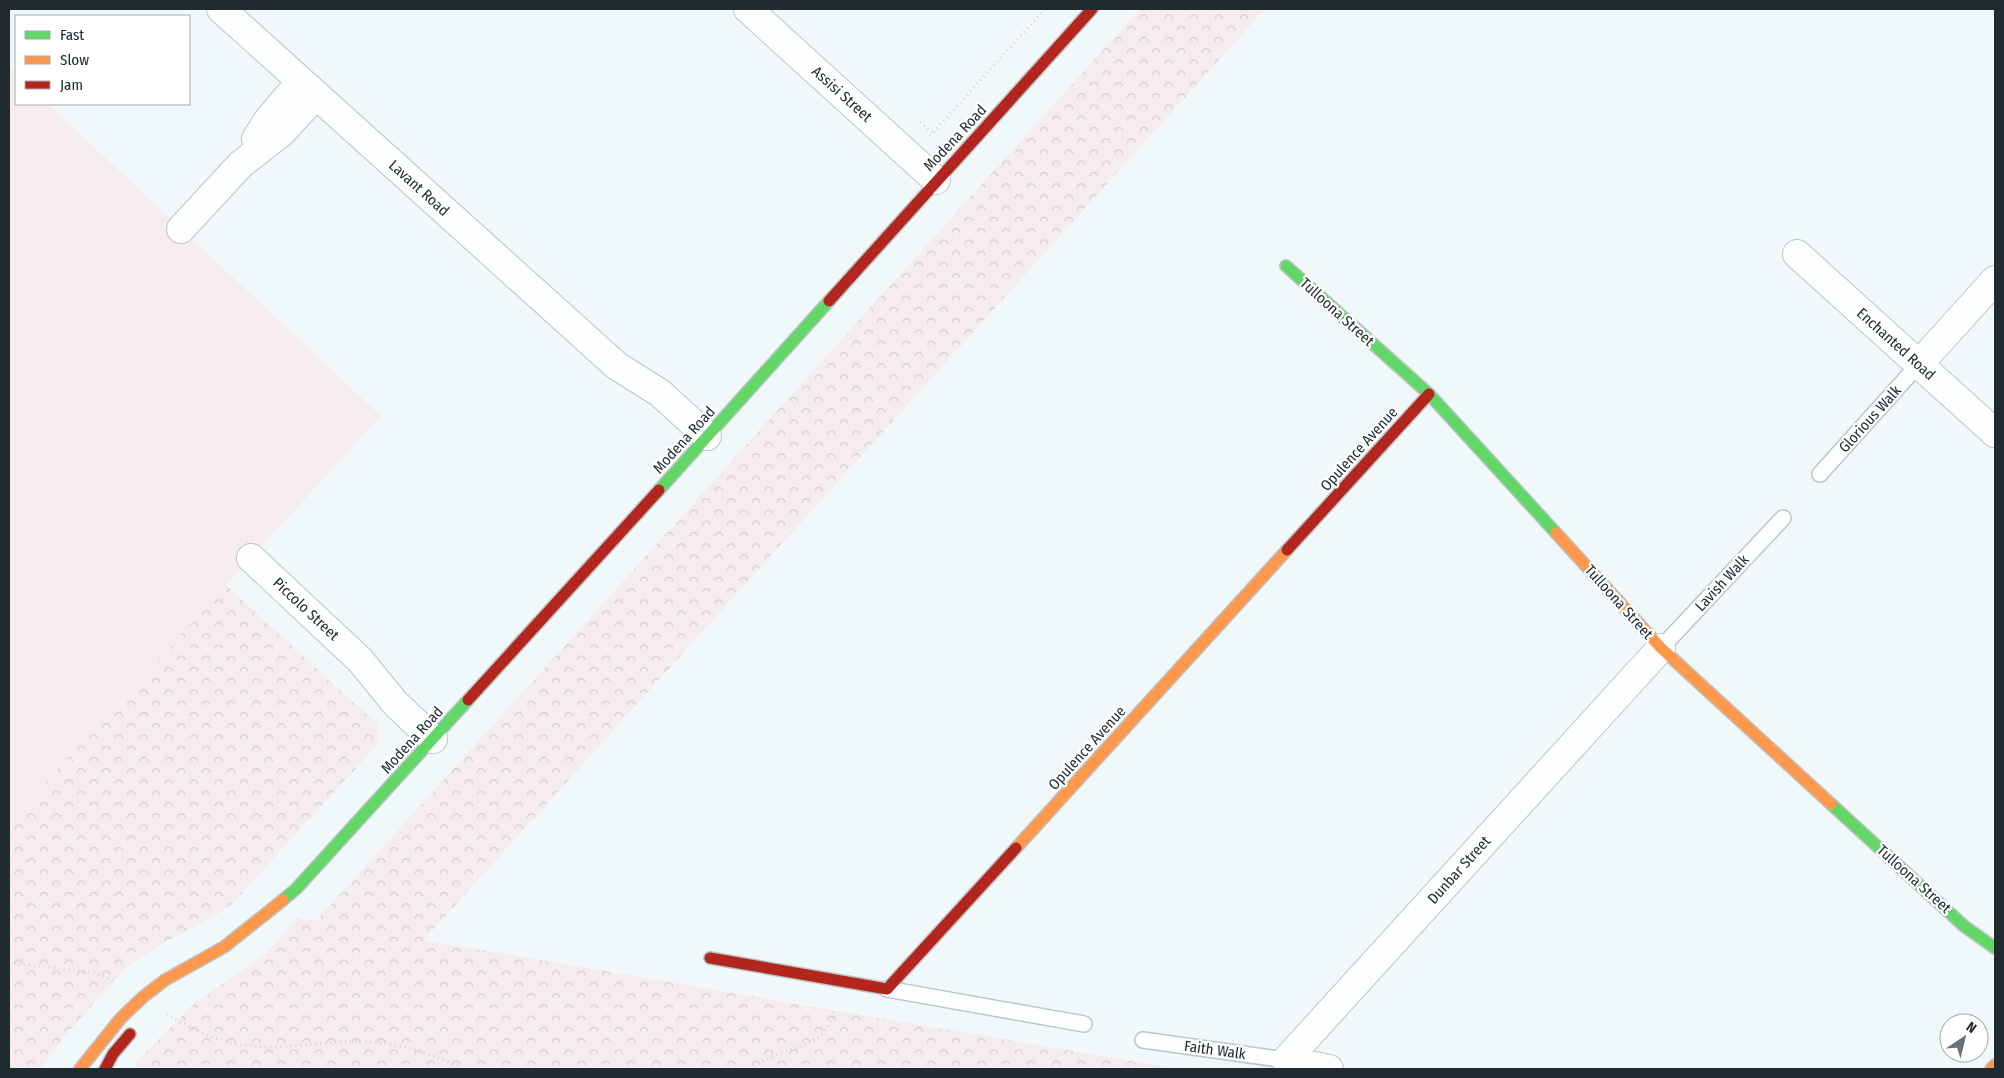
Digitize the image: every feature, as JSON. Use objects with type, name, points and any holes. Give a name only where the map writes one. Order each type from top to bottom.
[{"type":"street","name":"Lavant Road","points":[[221,9],[617,366],[648,406],[701,443]]},
{"type":"street","name":"Assisi Street","points":[[748,9],[936,180]]},
{"type":"street","name":"Modena Road","points":[[80,1069],[121,1018],[143,998],[165,980],[224,947],[296,889],[1092,9]]},
{"type":"street","points":[[181,229],[241,164],[281,133],[308,88]]},
{"type":"street","name":"Enchanted Road","points":[[1797,254],[1995,433]]},
{"type":"street","name":"Tulloona Street","points":[[1286,266],[1430,394],[1661,648],[1964,926],[1995,962]]},
{"type":"street","points":[[1919,364],[1995,280]]},
{"type":"street","name":"Opulence Avenue","points":[[887,989],[1430,394]]},
{"type":"street","name":"Piccolo Street","points":[[251,558],[360,660],[395,703],[439,732]]},
{"type":"street","name":"Dunbar Street","points":[[1286,1060],[1661,648]]},
{"type":"street","name":"Modena Road","points":[[279,917],[296,889]]},
{"type":"street","name":"Tulloona Street","points":[[1964,926],[1995,948]]},
{"type":"street","points":[[710,958],[887,989]]},
{"type":"street","points":[[105,1069],[118,1047],[138,1025]]},
{"type":"street","points":[[1286,1060],[1330,1069]]},
{"type":"street","points":[[1991,1069],[1995,1065]]},
{"type":"lane","name":"Glorious Walk","points":[[1820,474],[1919,364]]},
{"type":"lane","name":"Lavish Walk","points":[[1661,648],[1783,518]]},
{"type":"lane","points":[[887,989],[1084,1024]]},
{"type":"lane","name":"Faith Walk","points":[[1143,1040],[1286,1060]]},
{"type":"path","points":[[911,157],[1045,9]]},
{"type":"path","points":[[9,963],[92,972],[109,978],[172,1017],[198,1030],[246,1045],[273,1046],[368,1042],[408,1048],[463,1069]]},
{"type":"path","points":[[750,1069],[772,1055],[817,1039],[826,1030],[834,1014],[839,981]]},
{"type":"green space","points":[[1140,9],[1265,9],[424,940],[1177,1069],[135,1069],[136,1062],[194,1004],[266,953],[297,918],[316,921]]},
{"type":"green space","points":[[9,67],[15,73],[15,105],[49,105],[381,416],[9,822]]},
{"type":"green space","points":[[226,585],[377,724],[378,744],[231,905],[208,920],[163,943],[128,966],[63,1038],[42,1068],[9,1069],[9,822]]},
{"type":"traffic: fast","points":[[1286,266],[1429,394],[1556,533]]},
{"type":"traffic: fast","points":[[659,490],[829,301]]},
{"type":"traffic: fast","points":[[283,900],[296,889],[468,700]]},
{"type":"traffic: fast","points":[[1831,804],[1964,926],[1995,948]]},
{"type":"traffic: slow","points":[[1556,533],[1661,648],[1831,804]]},
{"type":"traffic: slow","points":[[1016,848],[1287,550]]},
{"type":"traffic: slow","points":[[80,1069],[121,1018],[143,997],[165,980],[224,947],[283,900]]},
{"type":"traffic: slow","points":[[1991,1069],[1995,1065]]},
{"type":"traffic: jam","points":[[829,301],[1092,9]]},
{"type":"traffic: jam","points":[[1287,550],[1429,394]]},
{"type":"traffic: jam","points":[[468,700],[659,490]]},
{"type":"traffic: jam","points":[[710,958],[887,989],[1016,848]]},
{"type":"traffic: jam","points":[[105,1069],[113,1054],[130,1034]]}]
